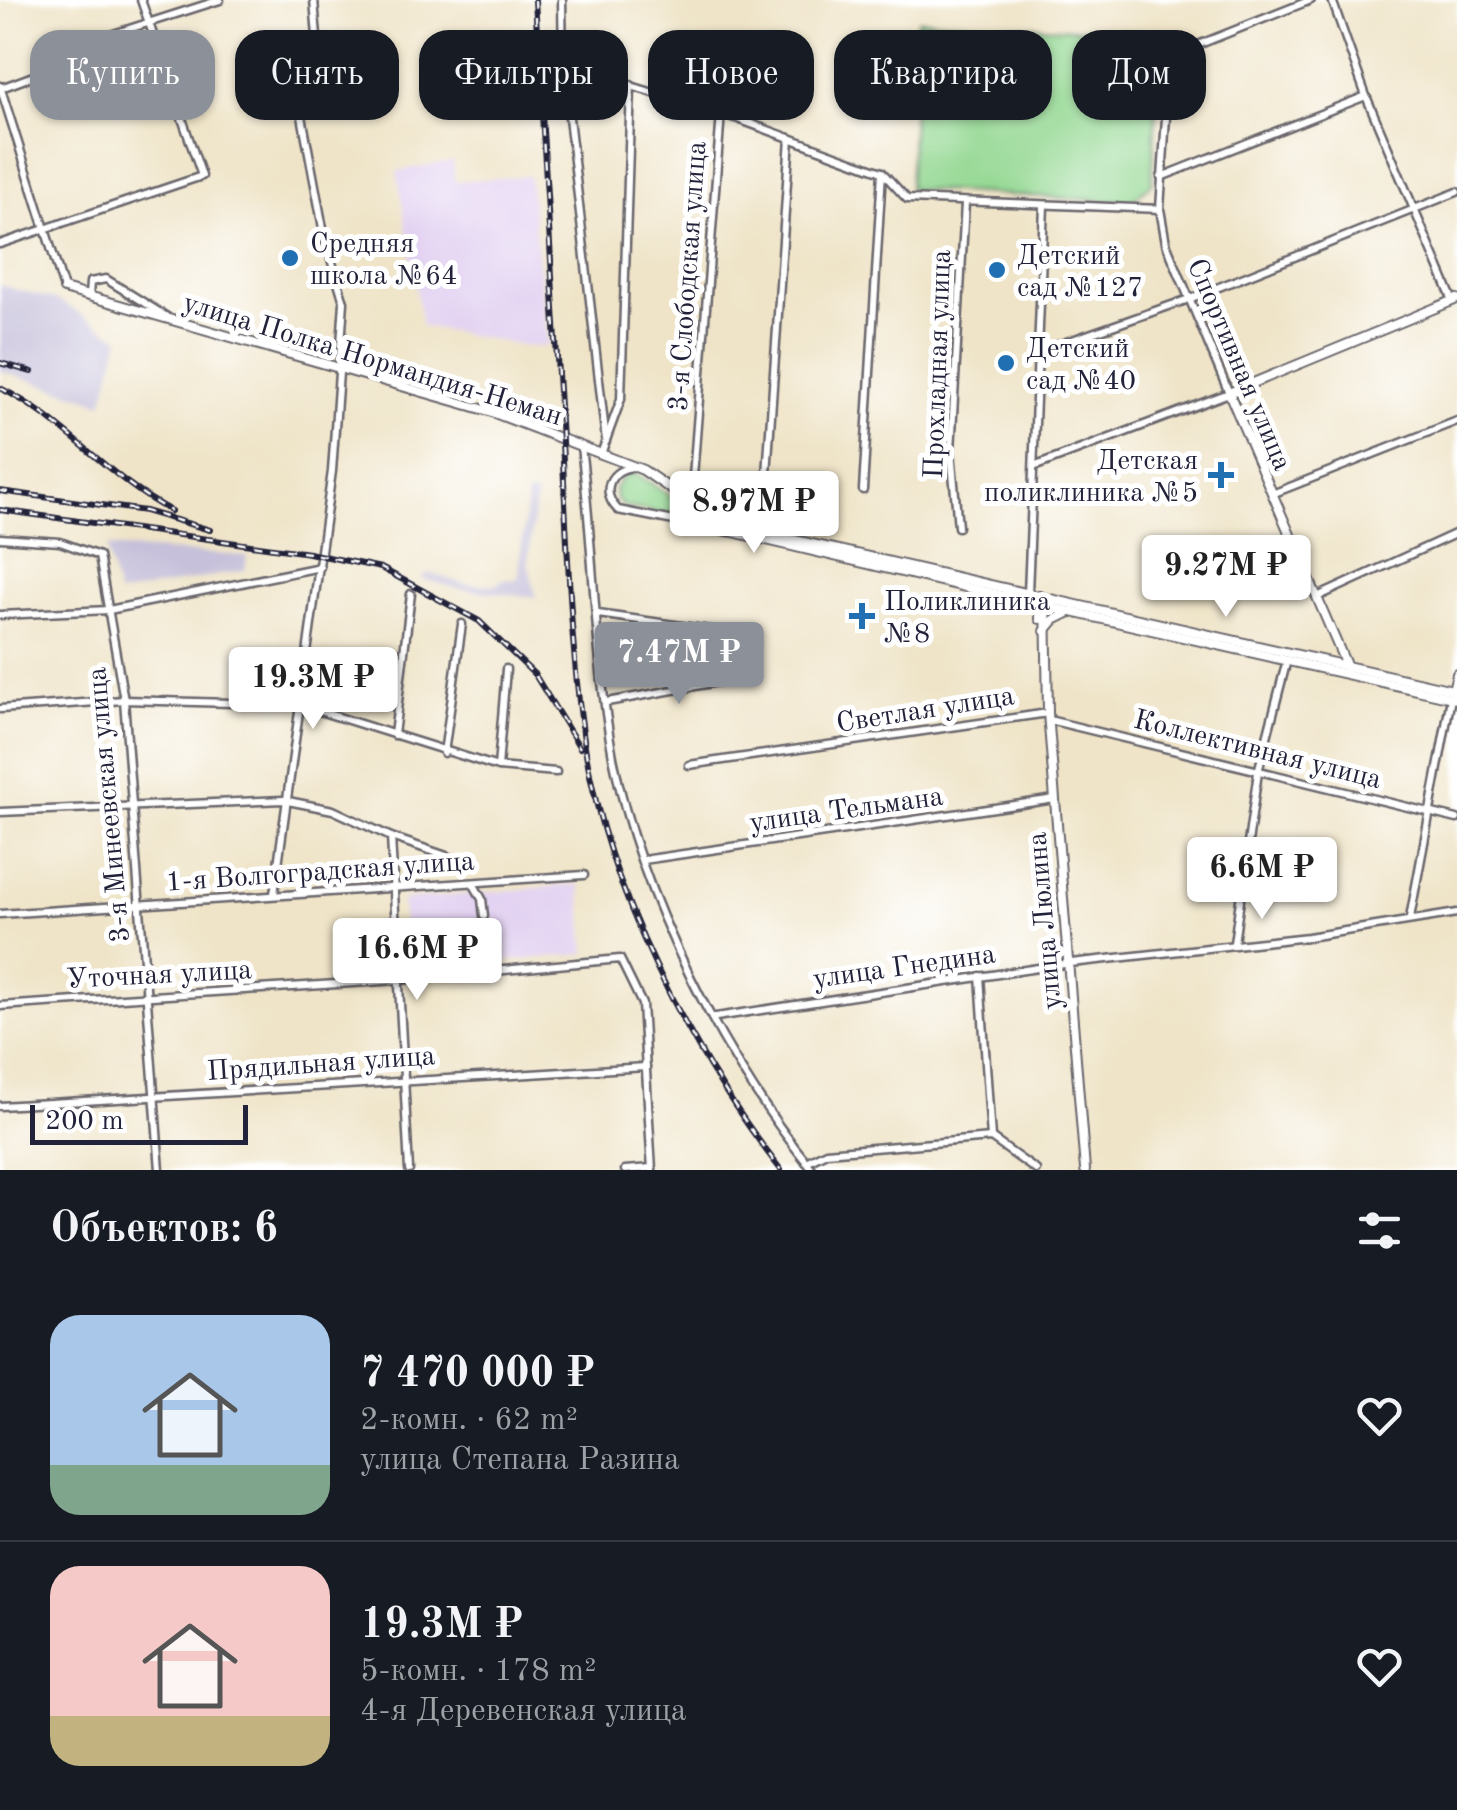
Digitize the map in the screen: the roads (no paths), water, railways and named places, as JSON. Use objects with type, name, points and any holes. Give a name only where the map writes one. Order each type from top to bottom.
[{"type":"street","points":[[0,244],[202,176],[141,0]]},
{"type":"street","points":[[64,290],[0,87],[52,70],[60,51],[220,0]]},
{"type":"street","points":[[274,894],[284,800],[320,567],[344,302],[325,239],[293,68],[303,48],[317,37],[314,0]]},
{"type":"street","points":[[562,0],[562,30]]},
{"type":"street","name":"Спортивная улица","points":[[1312,0],[1170,56],[1160,210],[1166,243],[1346,670]]},
{"type":"street","points":[[1332,0],[1366,96],[1457,312]]},
{"type":"street","points":[[628,84],[648,90]]},
{"type":"street","points":[[601,454],[621,399],[631,85]]},
{"type":"street","points":[[1161,177],[1366,96]]},
{"type":"street","points":[[568,120],[606,441]]},
{"type":"street","name":"3-я Слободская улица","points":[[692,502],[719,120]]},
{"type":"street","points":[[740,120],[882,172],[907,199],[1160,210]]},
{"type":"street","points":[[762,536],[790,138]]},
{"type":"street","points":[[863,490],[882,172]]},
{"type":"street","points":[[1038,352],[1190,299],[1457,192]]},
{"type":"street","name":"Прохладная улица","points":[[958,526],[950,450],[965,203]]},
{"type":"street","points":[[1028,593],[1044,206]]},
{"type":"street","points":[[89,296],[90,282],[106,279],[172,320]]},
{"type":"street","name":"улица Полка Нормандия-Неман","points":[[64,290],[489,411],[635,467],[733,532],[1028,593],[1075,613],[1346,670]]},
{"type":"street","points":[[1036,466],[1228,394],[1455,300]]},
{"type":"street","points":[[1272,494],[1457,421]]},
{"type":"street","points":[[581,447],[613,757],[643,860],[675,950],[754,1088],[813,1170]]},
{"type":"street","points":[[635,467],[620,470],[609,482],[608,498],[618,510],[733,532]]},
{"type":"street","name":"улица Полка Нормандия-Неман","points":[[712,518],[762,536],[1455,695]]},
{"type":"street","points":[[1317,597],[1457,533]]},
{"type":"street","name":"3-я Минеевская улица","points":[[0,538],[60,542],[99,556],[124,700],[160,1170]]},
{"type":"street","points":[[0,615],[109,610],[320,567]]},
{"type":"street","points":[[394,735],[411,594]]},
{"type":"street","name":"улица Люлина","points":[[1042,601],[1086,1170]]},
{"type":"street","name":"улица Люлина","points":[[1042,601],[1046,668]]},
{"type":"street","points":[[1045,632],[1060,615],[1075,613]]},
{"type":"street","points":[[598,614],[745,634]]},
{"type":"street","points":[[444,752],[462,624]]},
{"type":"street","points":[[1234,942],[1258,772],[1287,660]]},
{"type":"street","points":[[498,767],[506,669]]},
{"type":"street","points":[[1410,918],[1457,674]]},
{"type":"street","points":[[607,702],[745,677]]},
{"type":"street","points":[[0,710],[124,700],[300,705],[498,767],[556,772]]},
{"type":"street","name":"Коллективная улица","points":[[1048,716],[1258,772],[1457,819]]},
{"type":"street","name":"Светлая улица","points":[[689,765],[1048,716]]},
{"type":"street","name":"улица Тельмана","points":[[643,860],[1055,799]]},
{"type":"street","points":[[0,812],[284,800],[333,810],[391,838],[461,861]]},
{"type":"street","points":[[391,838],[409,1170]]},
{"type":"street","name":"1-я Волгоградская улица","points":[[0,914],[584,874]]},
{"type":"street","points":[[472,883],[482,899],[484,916]]},
{"type":"street","name":"улица Гнедина","points":[[715,1018],[1071,963],[1234,942],[1308,937],[1457,912]]},
{"type":"street","name":"Уточная улица","points":[[0,1006],[398,980],[620,959],[642,1004],[646,1067]]},
{"type":"street","points":[[980,976],[991,1138]]},
{"type":"street","points":[[625,1170],[652,1169],[646,1067]]},
{"type":"street","name":"Прядильная улица","points":[[0,1106],[646,1067]]},
{"type":"street","points":[[806,1162],[826,1152],[991,1138],[1036,1170]]},
{"type":"railway","points":[[535,0],[572,622],[584,740],[595,796],[611,853],[656,967],[715,1074],[781,1170]]},
{"type":"railway","points":[[0,363],[32,372]]},
{"type":"railway","points":[[0,388],[45,416],[148,498],[171,511]]},
{"type":"railway","points":[[0,491],[145,511],[210,530]]},
{"type":"railway","points":[[0,510],[309,553],[381,568],[479,621],[535,675],[580,748]]},
{"type":"place","name":"Средняя школа №64","points":[[290,258]]},
{"type":"place","name":"Детский сад №127","points":[[997,270]]},
{"type":"place","name":"Детский сад №40","points":[[1006,363]]},
{"type":"place","name":"Детская поликлиника №5","points":[[1221,475]]},
{"type":"place","name":"Поликлиника №8","points":[[862,616]]}]
